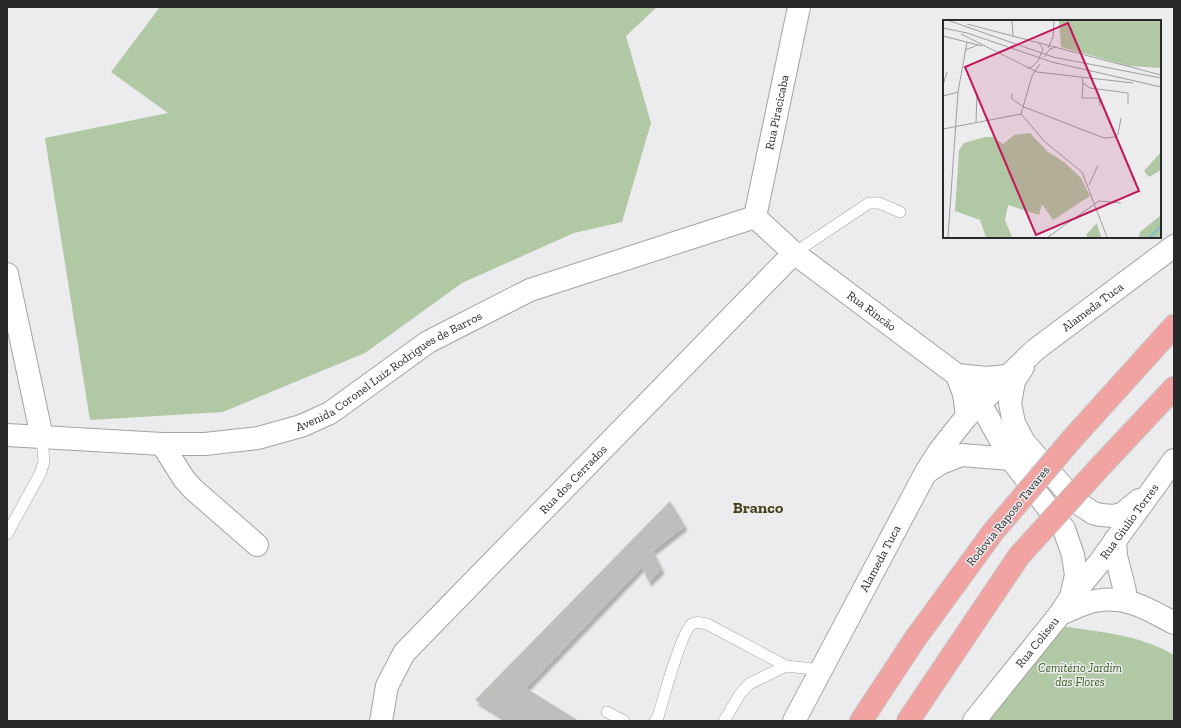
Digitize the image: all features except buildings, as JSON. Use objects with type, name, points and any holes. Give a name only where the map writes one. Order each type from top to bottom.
[{"type":"highway","name":"Rodovia Raposo Tavares","points":[[861,721],[915,639],[993,532],[1072,439],[1174,326]]},
{"type":"highway","points":[[908,721],[1019,556],[1174,388]]},
{"type":"street","name":"Rua Piracicaba","points":[[755,217],[798,7]]},
{"type":"street","name":"Rua Rincão","points":[[755,217],[794,253],[957,375]]},
{"type":"street","name":"Avenida Coronel Luiz Rodrigues de Barros","points":[[7,435],[162,444],[205,444],[258,438],[301,426],[330,413],[428,342],[530,290],[755,217]]},
{"type":"street","name":"Alameda Tuca","points":[[794,721],[926,472],[940,450],[973,410],[1034,350],[1174,246]]},
{"type":"street","name":"Rua dos Cerrados","points":[[381,721],[387,686],[404,653],[794,253]]},
{"type":"street","points":[[7,274],[42,437]]},
{"type":"street","points":[[1034,350],[1014,381],[1010,403],[1014,423],[1024,442],[1074,501],[1093,513],[1114,516],[1122,514],[1150,492]]},
{"type":"street","points":[[957,375],[987,378],[1007,376]]},
{"type":"street","points":[[957,375],[973,410],[1064,529],[1131,597],[1174,623]]},
{"type":"street","points":[[162,444],[193,489],[257,545]]},
{"type":"street","points":[[926,472],[941,463],[961,455],[1010,459]]},
{"type":"street","name":"Rua Giulio Torres","points":[[1099,563],[1174,460]]},
{"type":"street","points":[[1064,529],[1073,555],[1076,575],[1065,606],[1131,597]]},
{"type":"street","points":[[1115,540],[1116,556],[1131,597]]},
{"type":"street","name":"Rua Coliseu","points":[[974,721],[1099,563]]},
{"type":"lane","points":[[794,253],[869,203],[879,203],[900,212]]},
{"type":"lane","points":[[7,534],[40,474],[44,462],[42,437]]},
{"type":"lane","points":[[655,721],[658,717],[687,630],[691,624],[698,622],[707,624],[786,666],[821,670]]},
{"type":"lane","points":[[724,721],[740,694],[749,684],[786,666]]},
{"type":"lane","points":[[607,712],[624,721]]},
{"type":"green space","points":[[160,7],[657,7],[626,36],[651,123],[622,222],[574,233],[462,283],[365,353],[223,412],[90,420],[45,138],[168,113],[111,72]]},
{"type":"green space","name":"Cemitério Jardim das Flores","points":[[1061,626],[1119,635],[1148,643],[1174,655],[1174,721],[985,721]]},
{"type":"district","name":"Branco","points":[[758,507]]}]
